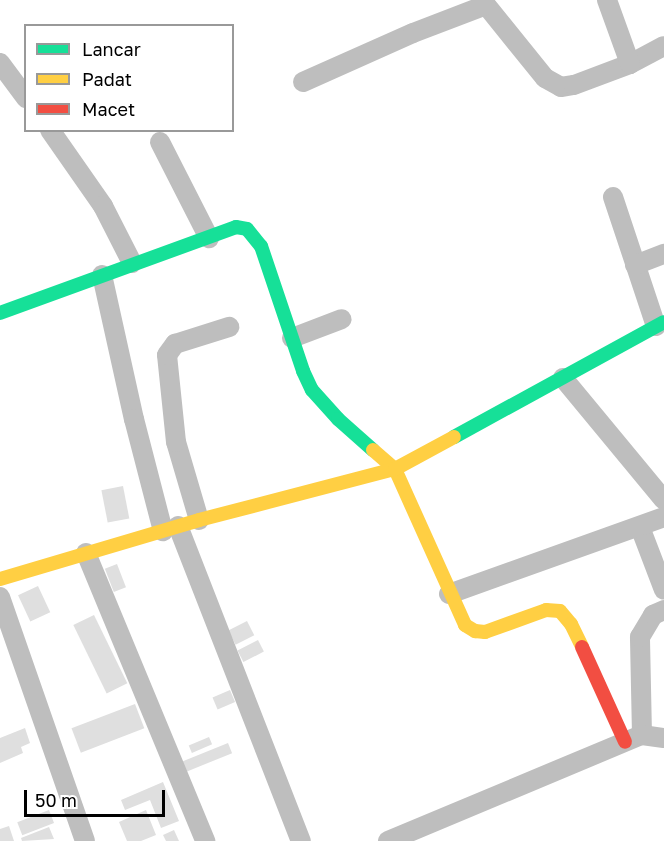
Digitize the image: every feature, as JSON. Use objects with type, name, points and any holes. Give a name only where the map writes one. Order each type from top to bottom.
[{"type":"street","points":[[607,0],[630,64]]},
{"type":"street","points":[[303,82],[484,3],[551,84],[561,87],[574,85],[630,64],[664,46]]},
{"type":"street","points":[[0,63],[24,95]]},
{"type":"street","points":[[55,136],[103,206],[132,263]]},
{"type":"street","points":[[160,142],[208,238]]},
{"type":"street","points":[[0,579],[199,520],[395,469],[660,324],[635,265],[613,196]]},
{"type":"street","points":[[0,313],[236,227],[247,229],[261,246],[303,371],[324,405],[395,469],[465,626],[475,632],[491,630],[546,610],[558,610],[565,615],[634,738]]},
{"type":"street","points":[[635,265],[664,254]]},
{"type":"street","points":[[102,275],[134,419],[171,529],[301,841]]},
{"type":"street","points":[[292,338],[342,319]]},
{"type":"street","points":[[199,520],[176,442],[167,355],[175,344],[229,327]]},
{"type":"street","points":[[563,378],[664,500]]},
{"type":"street","points":[[449,594],[664,518]]},
{"type":"street","points":[[640,527],[664,590]]},
{"type":"street","points":[[86,553],[205,841]]},
{"type":"street","points":[[0,597],[85,841]]},
{"type":"street","points":[[634,738],[640,637],[653,615],[664,610]]},
{"type":"street","points":[[388,841],[634,738],[664,738]]},
{"type":"building","points":[[123,486],[129,518],[108,523],[101,490]]},
{"type":"building","points":[[117,564],[126,587],[114,592],[105,569]]},
{"type":"building","points":[[38,586],[50,612],[30,622],[18,595]]},
{"type":"building","points":[[94,615],[127,683],[107,693],[73,625]]},
{"type":"building","points":[[247,621],[254,635],[236,645],[228,631]]},
{"type":"building","points":[[258,640],[264,652],[243,662],[238,650]]},
{"type":"building","points":[[230,690],[235,702],[218,709],[213,697]]},
{"type":"building","points":[[135,704],[144,728],[81,753],[72,728]]},
{"type":"building","points":[[25,728],[30,743],[21,747],[23,753],[0,763],[0,738]]},
{"type":"building","points":[[209,737],[212,744],[192,753],[189,746]]},
{"type":"building","points":[[228,743],[232,753],[184,773],[180,762]]},
{"type":"building","points":[[163,782],[179,821],[161,828],[150,800],[125,810],[121,800]]},
{"type":"building","points":[[49,810],[54,823],[22,835],[17,822]]},
{"type":"building","points":[[146,810],[156,835],[141,841],[127,841],[119,822]]},
{"type":"building","points":[[9,826],[14,841],[0,841],[0,829]]},
{"type":"building","points":[[49,827],[54,839],[22,841],[21,838]]},
{"type":"building","points":[[174,830],[179,841],[166,841],[163,835]]},
{"type":"traffic: fast","points":[[0,313],[236,227],[247,229],[261,246],[303,371],[312,390],[338,419],[373,450]]},
{"type":"traffic: fast","points":[[454,437],[664,322]]},
{"type":"traffic: slow","points":[[0,579],[199,520],[395,469],[454,437]]},
{"type":"traffic: slow","points":[[373,450],[395,469],[465,625],[475,631],[485,632],[546,610],[560,611],[571,624],[582,647]]},
{"type":"traffic: jam","points":[[582,647],[625,742]]}]
